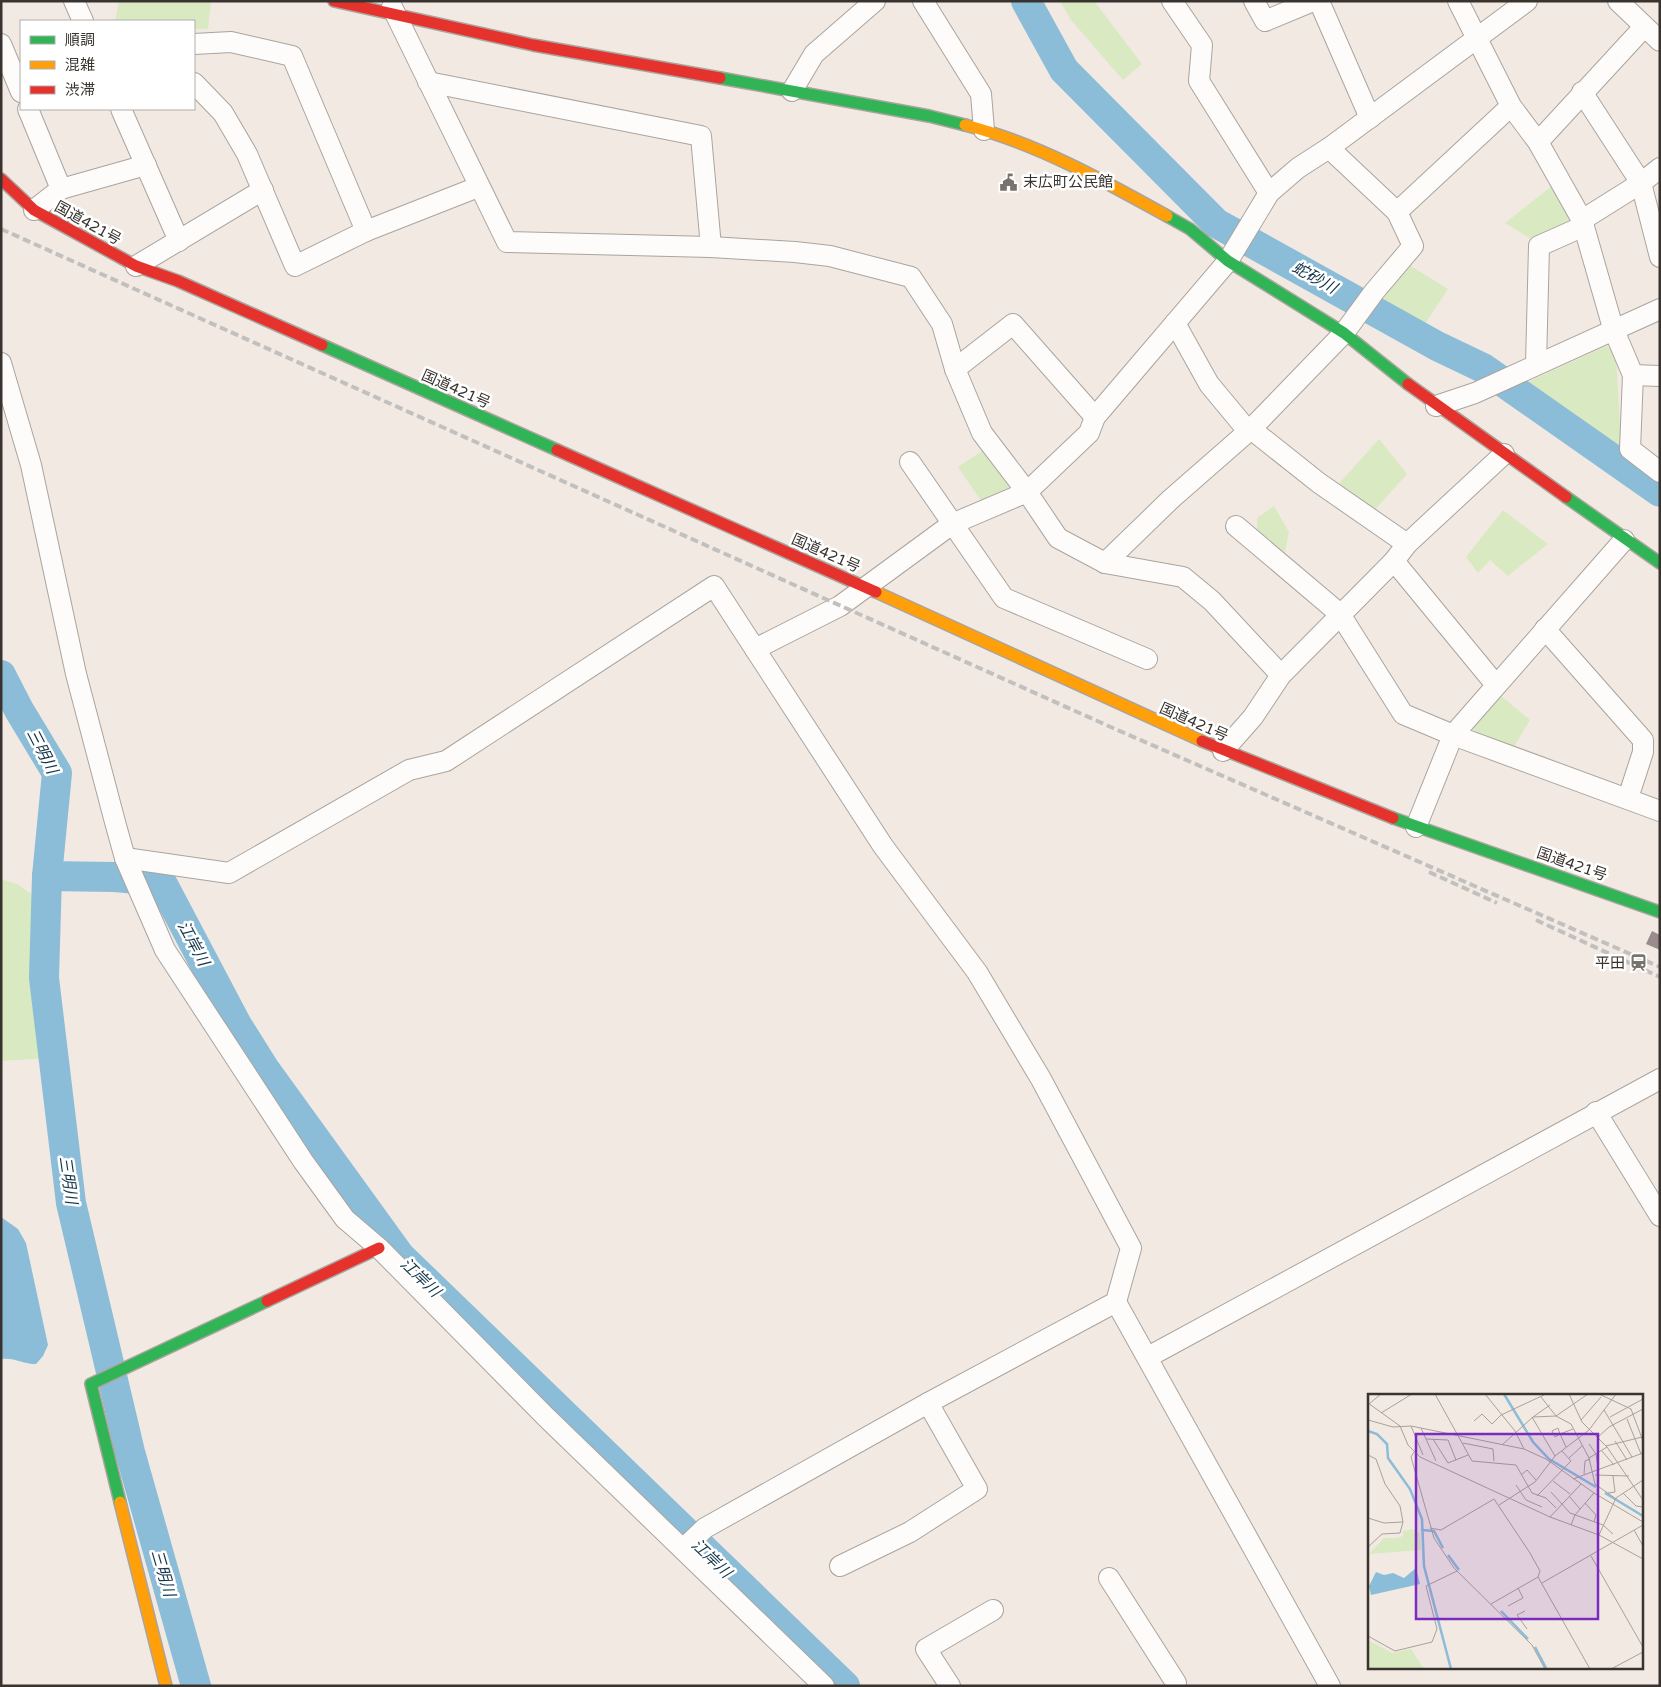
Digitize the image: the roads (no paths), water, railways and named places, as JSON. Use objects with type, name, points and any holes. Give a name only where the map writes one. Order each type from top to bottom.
[{"type":"main road","points":[[334,1],[392,7],[533,45],[929,116],[984,130],[1109,184],[1190,229],[1228,260],[1344,333],[1436,406],[1624,540],[1660,563]]},
{"type":"main road","name":"国道421号","points":[[1,179],[34,210],[136,266],[187,284],[867,588],[1223,751],[1416,827],[1660,912]]},
{"type":"main road","points":[[166,1686],[91,1384],[379,1248]]},
{"type":"street","points":[[74,1],[83,20]]},
{"type":"street","points":[[792,91],[814,54],[875,1]]},
{"type":"street","points":[[923,1],[981,94],[984,130]]},
{"type":"street","points":[[1172,1],[1202,45],[1200,80],[1269,194]]},
{"type":"street","points":[[1254,1],[1265,21],[1314,1]]},
{"type":"street","points":[[1319,1],[1370,118]]},
{"type":"street","points":[[1458,1],[1511,106],[1538,142],[1583,223],[1613,328],[1632,375],[1630,449],[1660,472]]},
{"type":"street","points":[[755,649],[840,606],[952,524],[1027,492],[1090,432],[1094,417],[1228,260],[1269,194],[1298,168],[1329,148],[1477,40],[1527,1]]},
{"type":"street","points":[[1538,142],[1582,92],[1654,34],[1618,1]]},
{"type":"street","points":[[392,7],[478,187],[507,242],[711,247],[830,256],[911,277],[942,324],[956,369],[982,433],[1027,492],[1058,538],[1105,563],[1184,577],[1212,601],[1281,675]]},
{"type":"street","points":[[195,44],[231,42],[292,56],[366,231]]},
{"type":"street","points":[[1,44],[20,90]]},
{"type":"street","points":[[428,82],[701,136],[711,247]]},
{"type":"street","points":[[195,84],[223,113],[247,154],[295,266],[366,231],[478,187]]},
{"type":"street","points":[[1582,92],[1641,183],[1660,257]]},
{"type":"street","points":[[1398,212],[1511,106]]},
{"type":"street","points":[[28,110],[61,189]]},
{"type":"street","points":[[121,110],[179,241]]},
{"type":"street","points":[[1105,563],[1171,499],[1250,430],[1344,333],[1374,292],[1413,246],[1398,212],[1329,148]]},
{"type":"street","points":[[34,210],[61,189],[146,164]]},
{"type":"street","points":[[1536,364],[1539,246],[1583,223],[1660,168]]},
{"type":"street","points":[[136,266],[263,190]]},
{"type":"street","points":[[1436,406],[1474,393],[1613,328],[1660,309]]},
{"type":"street","points":[[1175,323],[1209,384],[1250,430],[1319,483],[1407,544]]},
{"type":"street","points":[[956,369],[1013,324],[1094,417]]},
{"type":"street","points":[[1,362],[31,465],[76,674],[125,858],[165,950],[303,1161],[345,1219],[379,1248],[546,1417],[690,1542],[824,1686]]},
{"type":"street","points":[[1632,375],[1660,376]]},
{"type":"street","points":[[1223,751],[1253,718],[1281,675],[1394,561],[1407,544],[1504,454]]},
{"type":"street","points":[[910,462],[1004,598],[1147,659]]},
{"type":"street","points":[[1236,526],[1340,614],[1403,714],[1453,735],[1660,810]]},
{"type":"street","points":[[1416,827],[1453,735],[1624,540]]},
{"type":"street","points":[[1394,561],[1496,685]]},
{"type":"street","points":[[125,858],[229,873],[409,770],[446,761],[714,586],[883,846],[977,972],[1041,1080],[1131,1248],[1116,1302],[1330,1686]]},
{"type":"street","points":[[1545,629],[1643,740],[1643,752],[1628,798]]},
{"type":"street","points":[[1148,1358],[1596,1112],[1660,1080]]},
{"type":"street","points":[[1596,1112],[1660,1216]]},
{"type":"street","points":[[690,1542],[705,1528],[928,1403],[1116,1302]]},
{"type":"street","points":[[840,1566],[910,1532],[977,1489],[928,1403]]},
{"type":"street","points":[[1109,1578],[1176,1683]]},
{"type":"street","points":[[950,1686],[926,1649],[992,1610]]},
{"type":"water","points":[[1,1217],[18,1229],[26,1243],[48,1345],[43,1356],[36,1364],[1,1359]]},
{"type":"waterway","name":"蛇砂川","points":[[1026,1],[1064,70],[1216,223],[1437,346],[1483,368],[1660,492]]},
{"type":"waterway","name":"三明川","points":[[1,675],[19,710],[57,773],[47,876],[44,978],[71,1203],[130,1452],[196,1686]]},
{"type":"waterway","name":"江岸川","points":[[47,876],[114,877],[161,881],[237,1025],[264,1068],[400,1256],[845,1686]]},
{"type":"railway","points":[[1,229],[1113,728],[1660,967]]},
{"type":"railway","points":[[1429,872],[1497,903]]},
{"type":"railway","points":[[1536,920],[1660,977]]},
{"type":"place","name":"末広町公民館","points":[[1009,182]]},
{"type":"place","name":"平田","points":[[1639,963]]}]
